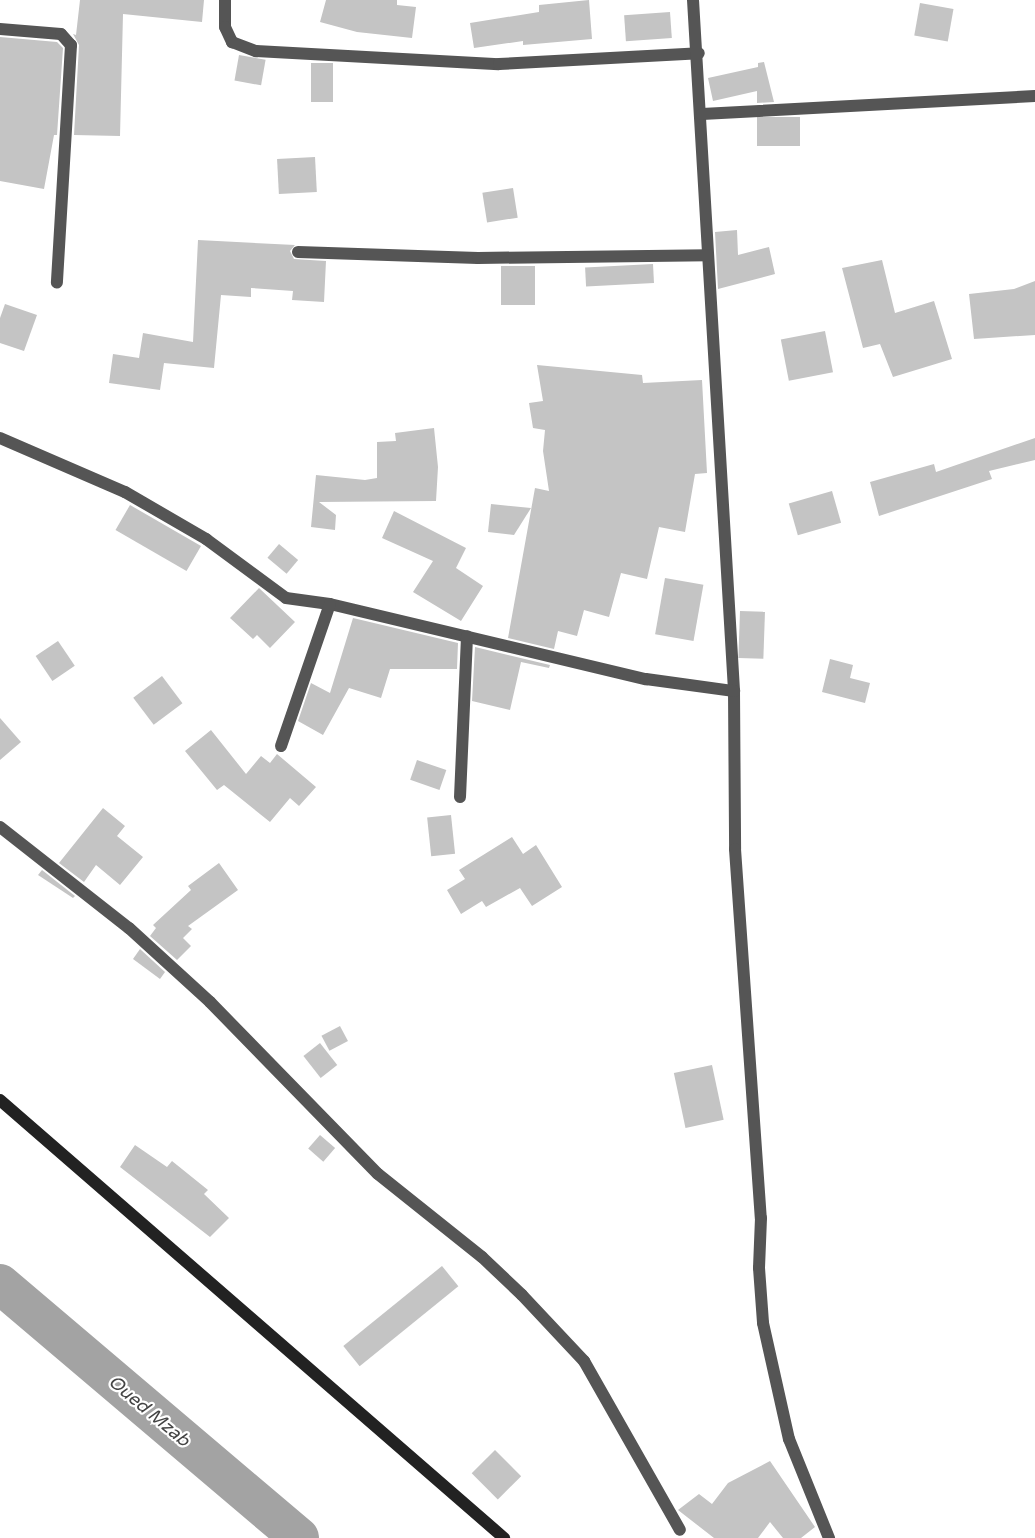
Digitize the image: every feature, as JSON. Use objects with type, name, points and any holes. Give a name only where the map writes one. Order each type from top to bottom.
[{"type":"main road","points":[[0,1100],[504,1538]]},
{"type":"street","points":[[225,0],[225,27],[232,42],[256,51],[499,64],[699,53]]},
{"type":"street","points":[[693,0],[699,53],[708,255],[734,691],[735,849],[761,1218],[759,1268],[763,1323],[789,1439],[829,1538]]},
{"type":"street","points":[[0,29],[61,34],[71,45],[57,282]]},
{"type":"street","points":[[702,114],[1035,96]]},
{"type":"street","points":[[298,252],[478,258],[708,255]]},
{"type":"street","points":[[0,438],[125,492],[206,539],[286,598],[330,604],[646,679],[734,691]]},
{"type":"street","points":[[281,746],[330,604]]},
{"type":"street","points":[[460,797],[467,636]]},
{"type":"street","points":[[0,827],[129,928],[274,1066],[378,1174],[482,1257],[522,1295],[584,1361],[680,1530]]},
{"type":"building","points":[[80,0],[204,0],[202,22],[123,14],[120,136],[74,135],[79,45],[73,34],[76,35]]},
{"type":"building","points":[[326,0],[397,0],[397,5],[416,7],[412,38],[357,32],[320,22]]},
{"type":"building","points":[[589,0],[592,39],[523,45],[523,41],[474,48],[470,23],[539,12],[539,5]]},
{"type":"building","points":[[920,3],[953,9],[948,41],[914,35]]},
{"type":"building","points":[[670,12],[672,38],[626,41],[624,15]]},
{"type":"building","points":[[0,37],[57,42],[63,48],[57,135],[54,135],[44,189],[0,181]]},
{"type":"building","points":[[239,55],[266,60],[261,85],[234,81]]},
{"type":"building","points":[[764,62],[774,102],[757,103],[757,91],[713,101],[708,78],[758,67],[758,63]]},
{"type":"building","points":[[311,63],[333,63],[333,102],[311,102]]},
{"type":"building","points":[[757,117],[800,117],[800,146],[757,146]]},
{"type":"building","points":[[315,157],[317,192],[279,194],[277,159]]},
{"type":"building","points":[[513,188],[518,218],[487,222],[482,193]]},
{"type":"building","points":[[737,230],[738,255],[769,247],[775,274],[718,289],[715,232]]},
{"type":"building","points":[[198,240],[295,245],[290,251],[294,259],[326,261],[324,302],[292,300],[293,291],[251,288],[251,297],[221,295],[214,368],[164,363],[160,390],[109,383],[113,354],[139,358],[143,333],[193,342]]},
{"type":"building","points":[[882,260],[895,313],[934,301],[952,359],[893,377],[880,344],[863,348],[842,268]]},
{"type":"building","points":[[653,264],[654,283],[586,287],[585,268]]},
{"type":"building","points":[[501,266],[535,266],[535,305],[501,305]]},
{"type":"building","points":[[1035,281],[1035,335],[974,339],[969,294],[1014,289]]},
{"type":"building","points":[[5,304],[37,315],[24,351],[0,343],[0,318]]},
{"type":"building","points":[[825,331],[833,372],[789,381],[781,340]]},
{"type":"building","points":[[537,365],[642,375],[643,383],[702,380],[707,473],[695,474],[685,532],[659,527],[647,579],[621,573],[609,617],[584,610],[577,636],[558,631],[554,649],[508,638],[535,488],[549,491],[543,451],[545,430],[533,428],[529,403],[543,401]]},
{"type":"building","points":[[434,428],[438,467],[436,501],[319,502],[336,515],[335,530],[311,527],[316,475],[365,480],[377,478],[377,442],[396,441],[395,433]]},
{"type":"building","points":[[1035,438],[1035,460],[989,471],[992,479],[879,516],[870,482],[934,464],[936,472]]},
{"type":"building","points":[[832,491],[841,523],[798,535],[789,503]]},
{"type":"building","points":[[491,504],[531,508],[514,535],[488,532]]},
{"type":"building","points":[[130,505],[201,546],[187,571],[116,530]]},
{"type":"building","points":[[394,511],[466,548],[456,568],[483,586],[461,621],[413,592],[433,561],[382,538]]},
{"type":"building","points":[[279,544],[298,560],[287,574],[267,558]]},
{"type":"building","points":[[665,578],[703,585],[694,641],[655,634]]},
{"type":"building","points":[[259,588],[295,622],[270,648],[257,635],[253,639],[230,618]]},
{"type":"building","points":[[740,611],[765,612],[763,659],[738,658]]},
{"type":"building","points":[[353,618],[458,643],[457,669],[390,669],[381,698],[349,688],[323,735],[298,721],[311,683],[330,693]]},
{"type":"building","points":[[58,641],[75,666],[52,681],[36,656]]},
{"type":"building","points":[[475,647],[550,665],[549,668],[521,662],[510,710],[472,701]]},
{"type":"building","points":[[830,659],[853,665],[850,678],[870,683],[865,703],[822,692]]},
{"type":"building","points":[[162,676],[182,703],[154,725],[133,698]]},
{"type":"building","points":[[0,718],[21,742],[0,760]]},
{"type":"building","points":[[211,730],[246,774],[261,756],[270,763],[277,754],[316,787],[299,806],[290,798],[270,822],[224,785],[217,790],[185,751]]},
{"type":"building","points":[[417,760],[446,770],[439,790],[410,780]]},
{"type":"building","points":[[103,808],[125,826],[117,836],[143,857],[120,885],[96,865],[84,882],[59,863]]},
{"type":"building","points":[[451,815],[455,854],[431,856],[427,818]]},
{"type":"building","points":[[512,837],[523,854],[536,845],[562,887],[532,906],[520,888],[486,907],[482,901],[461,914],[447,890],[465,879],[459,870]]},
{"type":"building","points":[[219,863],[238,890],[188,926],[192,929],[183,938],[191,946],[177,960],[150,936],[156,928],[153,925],[191,890],[188,886]]},
{"type":"building","points":[[42,870],[75,896],[73,898],[38,875]]},
{"type":"building","points":[[140,949],[165,972],[160,979],[133,959]]},
{"type":"building","points":[[340,1026],[348,1041],[329,1051],[321,1036]]},
{"type":"building","points":[[320,1043],[337,1065],[321,1078],[303,1056]]},
{"type":"building","points":[[712,1065],[724,1120],[685,1128],[674,1073]]},
{"type":"building","points":[[320,1135],[335,1148],[323,1162],[308,1149]]},
{"type":"building","points":[[135,1145],[167,1167],[172,1161],[208,1190],[204,1194],[229,1218],[210,1237],[120,1167]]},
{"type":"building","points":[[442,1266],[458,1286],[360,1366],[343,1346]]},
{"type":"building","points":[[495,1450],[521,1476],[498,1499],[472,1473]]},
{"type":"building","points":[[770,1461],[815,1527],[801,1538],[783,1538],[770,1522],[758,1538],[714,1538],[678,1510],[699,1494],[712,1504],[728,1483]]},
{"type":"waterway","name":"Oued Mzab","points":[[0,1284],[299,1538]]}]
